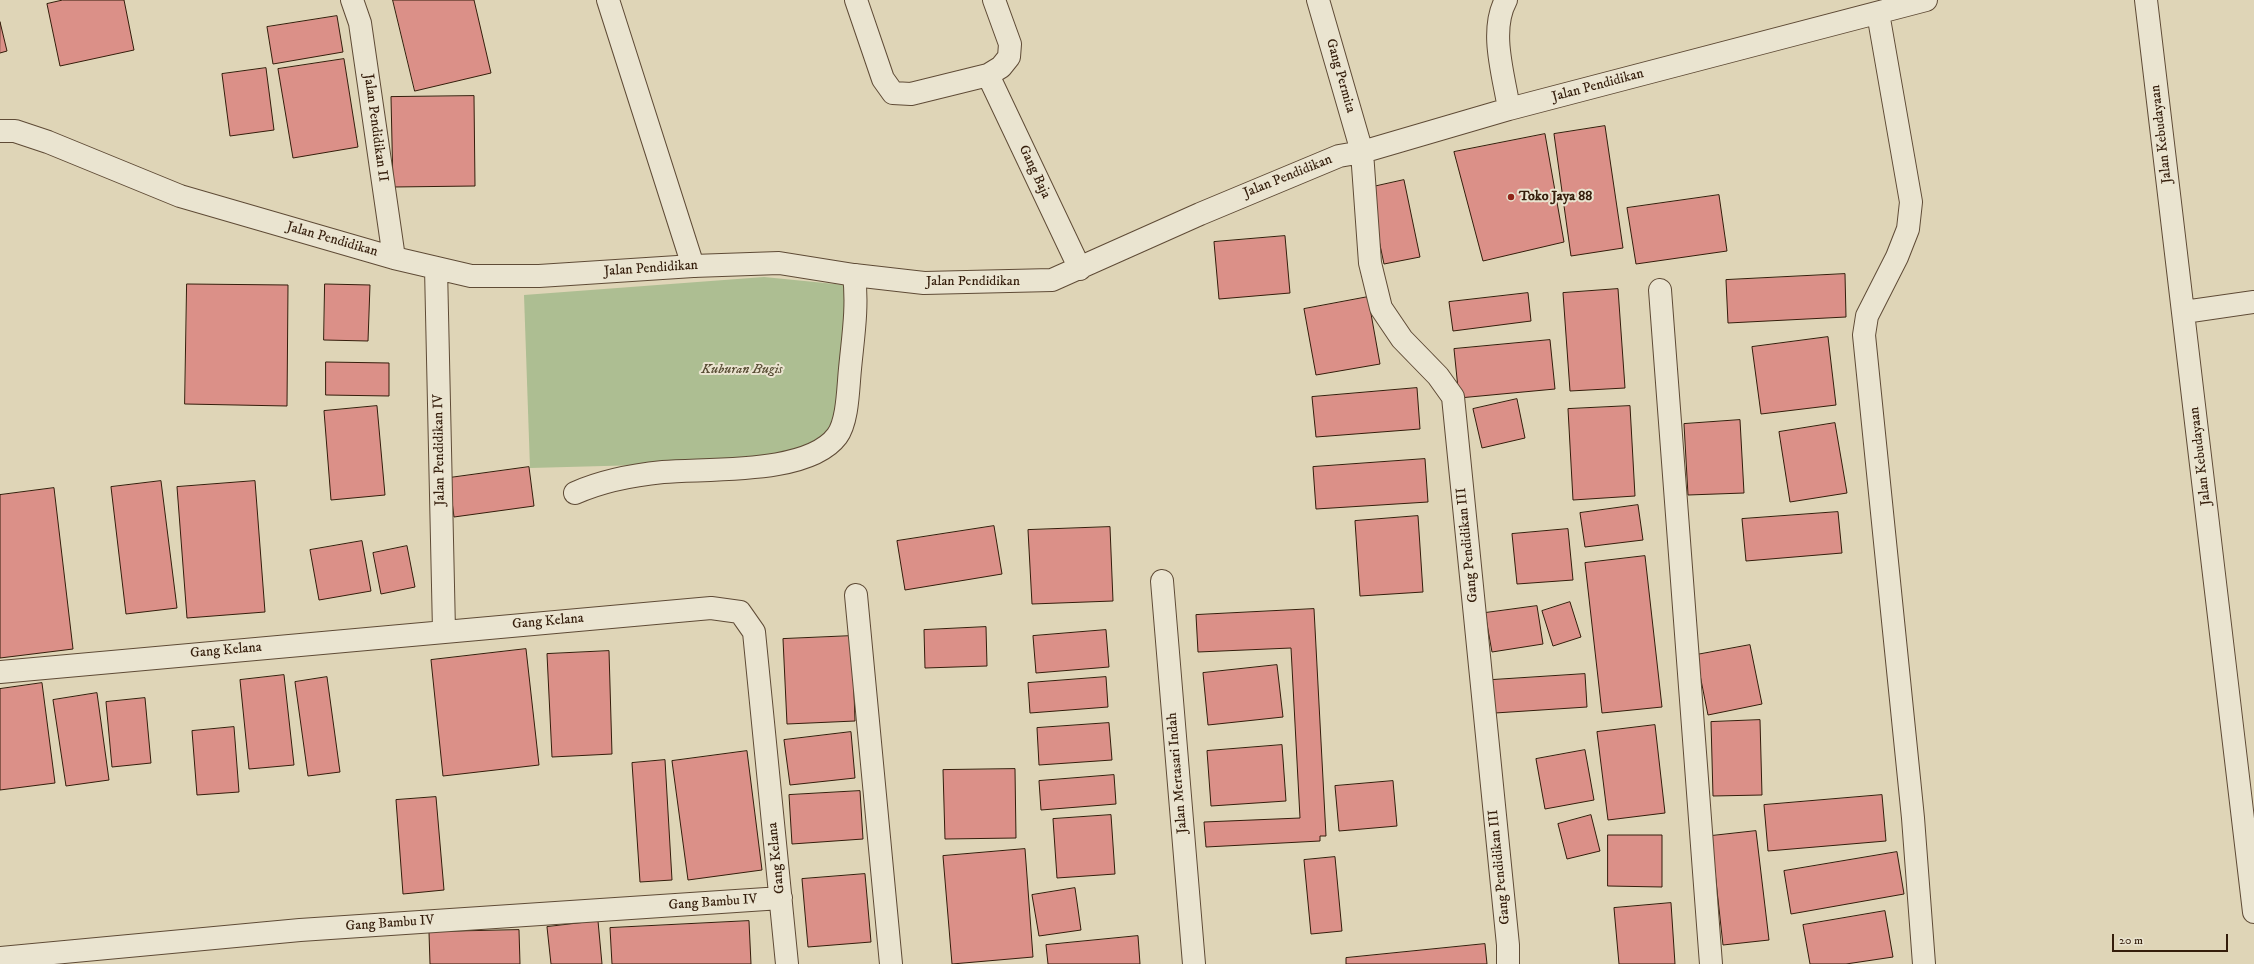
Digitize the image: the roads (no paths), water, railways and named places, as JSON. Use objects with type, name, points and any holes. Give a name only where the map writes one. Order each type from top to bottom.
[{"type":"street","name":"Jalan Pendidikan II","points":[[352,0],[360,23],[394,258]]},
{"type":"street","points":[[608,0],[693,266]]},
{"type":"street","points":[[856,0],[882,80],[893,93],[911,94],[988,75],[1001,67],[1009,57],[1010,44],[994,0]]},
{"type":"street","name":"Gang Permita","points":[[1318,0],[1362,152]]},
{"type":"street","points":[[1506,0],[1501,10],[1498,38],[1509,109]]},
{"type":"street","name":"Jalan Pendidikan","points":[[0,131],[15,131],[48,142],[180,196],[394,258],[471,276],[539,276],[693,266],[779,263],[854,276],[924,283],[1052,280],[1080,269],[1208,211],[1339,156],[1362,152],[1509,109],[1926,0]]},
{"type":"street","name":"Jalan Kebudayaan","points":[[2146,0],[2254,912]]},
{"type":"street","points":[[1878,13],[1911,202],[1908,229],[1898,257],[1867,316],[1864,335],[1913,818],[1924,964]]},
{"type":"street","name":"Gang Baja","points":[[988,75],[1080,269]]},
{"type":"street","name":"Gang Pendidikan III","points":[[1362,152],[1370,263],[1381,308],[1402,339],[1438,376],[1452,397],[1508,964]]},
{"type":"street","name":"Jalan Pendidikan IV","points":[[436,268],[444,631]]},
{"type":"street","points":[[576,493],[592,485],[624,477],[664,472],[768,466],[793,462],[815,454],[837,436],[845,416],[857,299],[854,276]]},
{"type":"street","points":[[1660,290],[1711,964]]},
{"type":"street","points":[[2184,312],[2254,302]]},
{"type":"street","name":"Jalan Mertasari Indah","points":[[1162,581],[1194,964]]},
{"type":"street","points":[[856,596],[891,964]]},
{"type":"street","name":"Gang Kelana","points":[[0,672],[711,608],[740,612],[754,632],[787,964]]},
{"type":"street","name":"Gang Bambu IV","points":[[0,958],[300,930],[781,898]]},
{"type":"place","name":"Toko Jaya 88","points":[[1511,197]]},
{"type":"park label","name":"Kuburan Bugis","points":[[742,370]]}]
